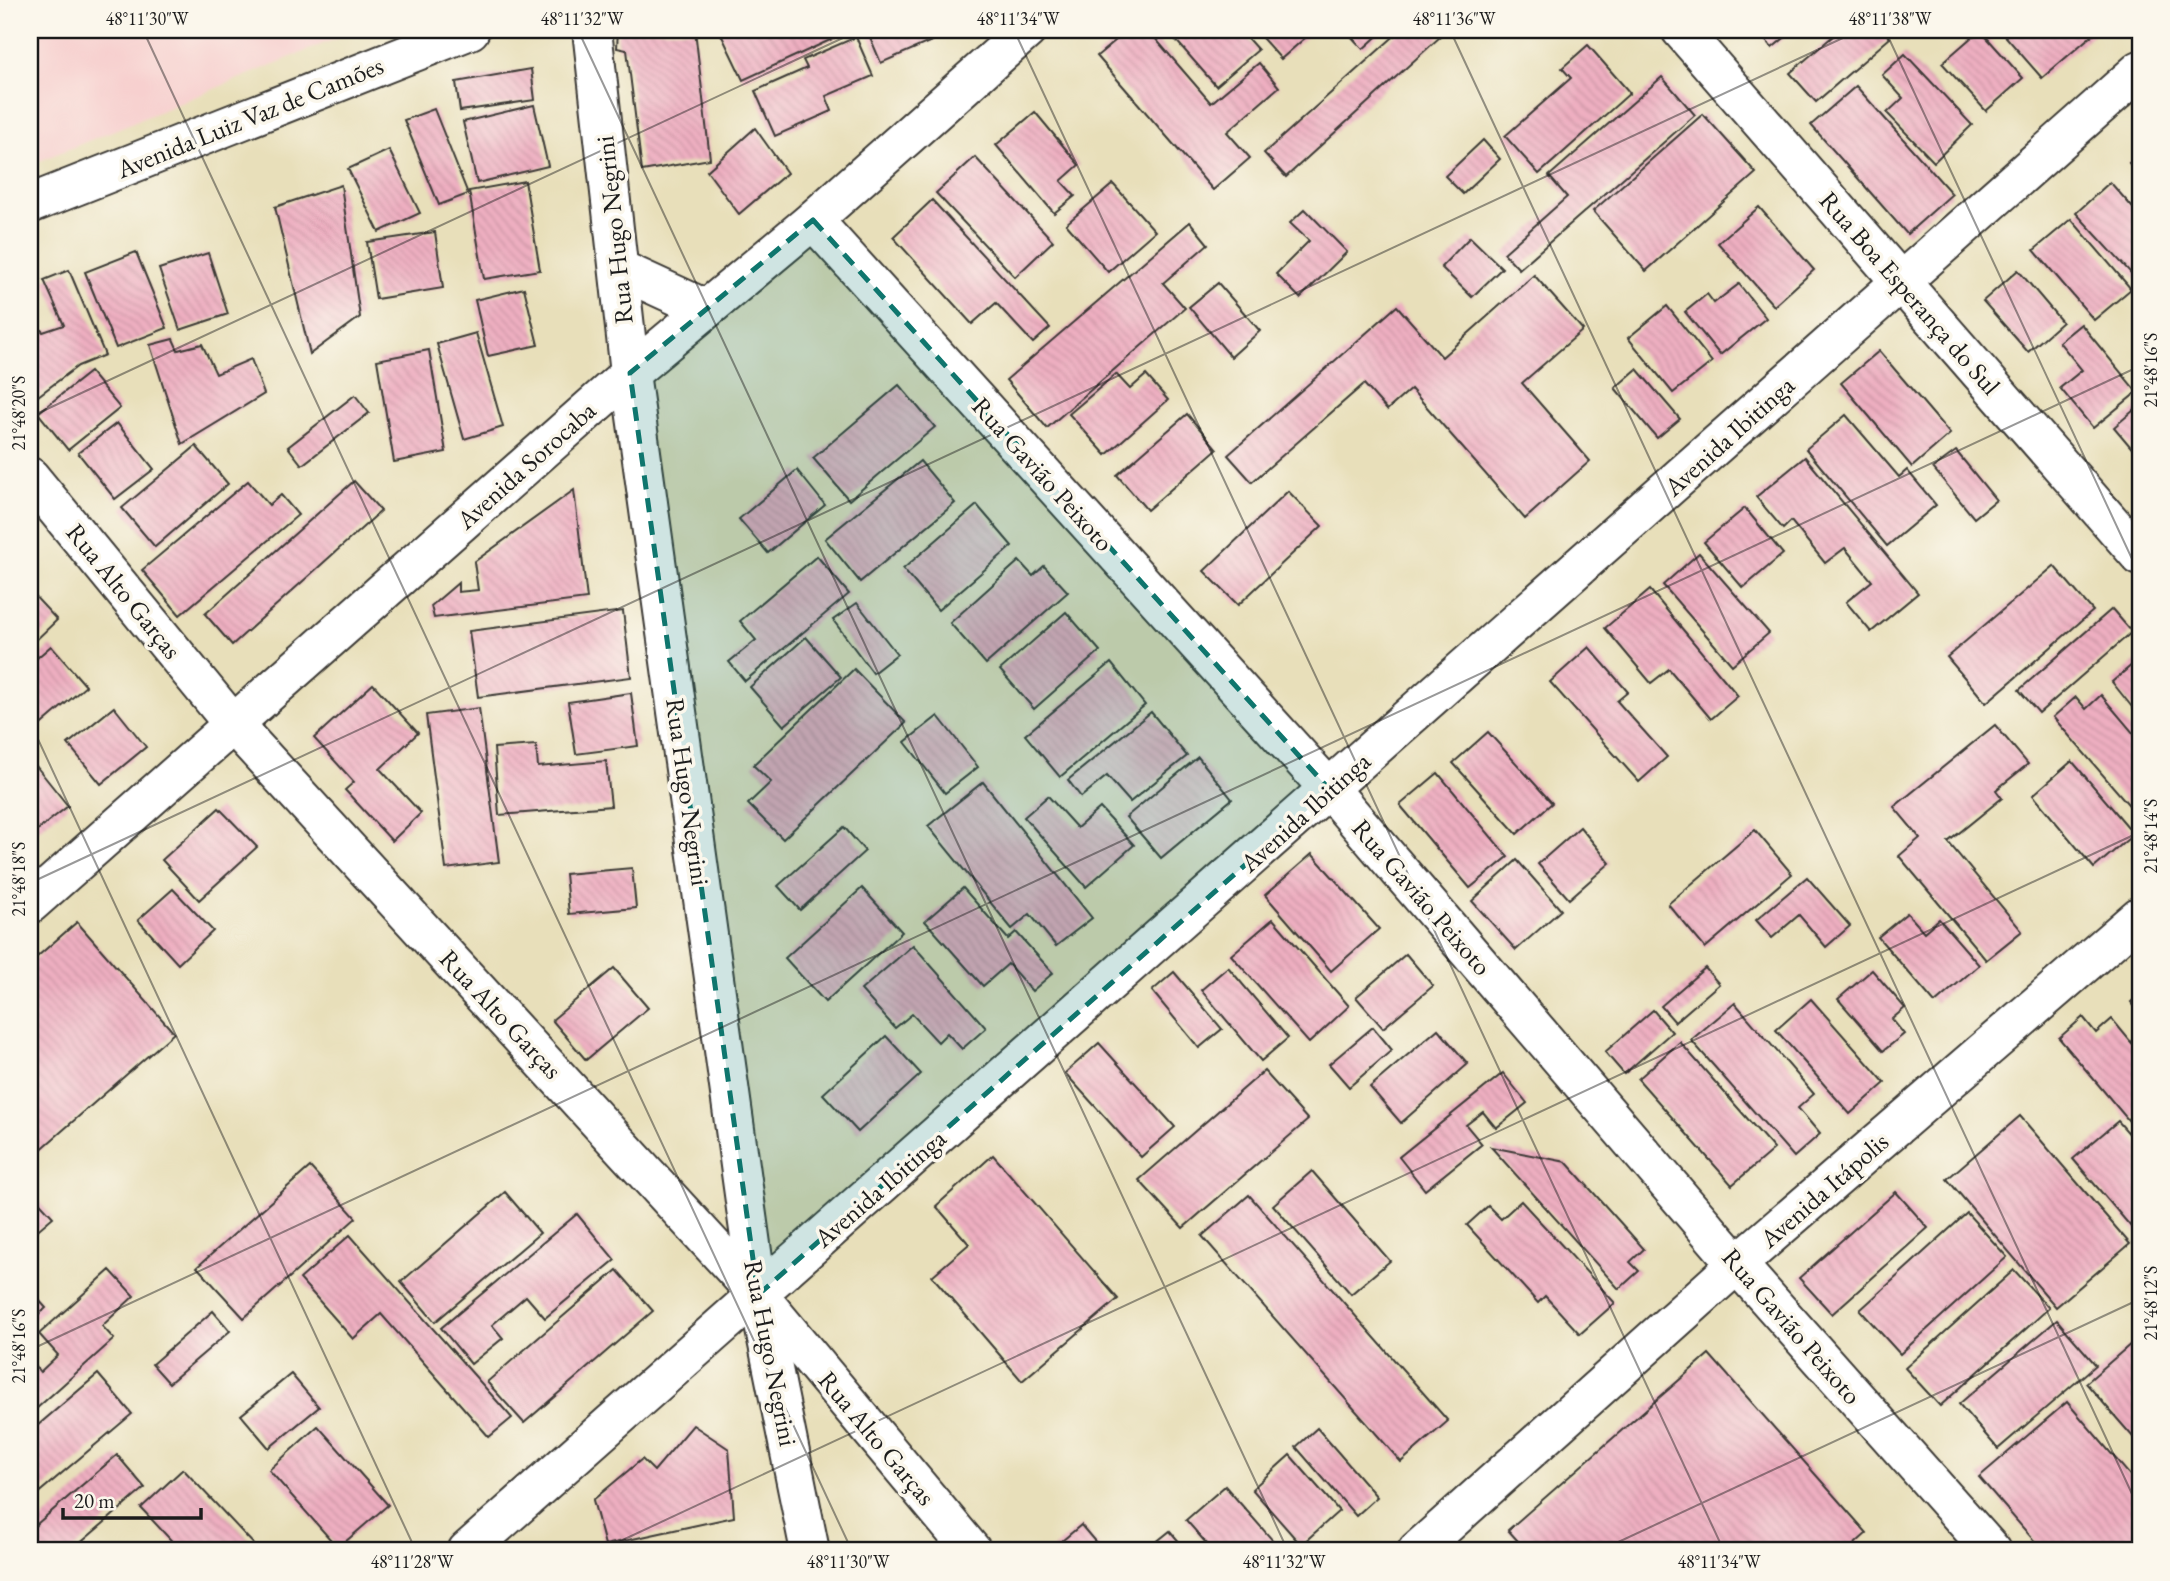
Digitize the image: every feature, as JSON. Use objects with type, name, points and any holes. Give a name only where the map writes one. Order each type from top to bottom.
[{"type":"street","name":"Avenida Luiz Vaz de Camões","points":[[30,204],[470,30]]},
{"type":"street","name":"Rua Hugo Negrini","points":[[592,30],[630,373],[758,1295],[810,1551]]},
{"type":"street","name":"Avenida Sorocaba","points":[[30,904],[630,373],[813,220],[1027,30]]},
{"type":"street","name":"Rua Boa Esperança do Sul","points":[[1681,30],[2140,556]]},
{"type":"street","name":"Avenida Ibitinga","points":[[467,1551],[1330,790],[2140,70]]},
{"type":"street","name":"Rua Gavião Peixoto","points":[[813,220],[1330,790],[1737,1265],[1992,1551]]},
{"type":"street","points":[[618,270],[706,309]]},
{"type":"street","name":"Rua Alto Garças","points":[[30,477],[233,724],[758,1295],[972,1551]]},
{"type":"street","name":"Avenida Itápolis","points":[[1418,1551],[1737,1265],[2140,916]]},
{"type":"highlighted area","points":[[813,220],[1330,790],[758,1295],[630,373]]},
{"type":"shaded area","points":[[30,30],[357,30],[30,165]]},
{"type":"building","points":[[618,30],[695,30],[710,159],[642,171],[627,50],[617,48]]},
{"type":"building","points":[[719,30],[852,30],[743,80]]},
{"type":"building","points":[[867,30],[938,30],[941,37],[881,63]]},
{"type":"building","points":[[1128,30],[1148,30],[1211,103],[1259,63],[1279,87],[1227,132],[1250,158],[1213,190],[1097,56]]},
{"type":"building","points":[[1167,30],[1240,30],[1258,50],[1216,86]]},
{"type":"building","points":[[1255,30],[1314,30],[1281,59]]},
{"type":"building","points":[[1345,30],[1384,30],[1363,49]]},
{"type":"building","points":[[1401,30],[1434,30],[1440,37],[1286,177],[1264,153]]},
{"type":"building","points":[[1757,30],[1794,30],[1772,48]]},
{"type":"building","points":[[1840,30],[1883,30],[1890,38],[1816,102],[1790,73]]},
{"type":"building","points":[[1980,30],[2023,78],[1986,111],[1942,63]]},
{"type":"building","points":[[2000,30],[2098,30],[2042,78]]},
{"type":"building","points":[[856,37],[873,76],[826,96],[832,111],[775,136],[755,91],[807,68],[803,60]]},
{"type":"building","points":[[1588,45],[1630,93],[1539,174],[1505,136],[1571,78],[1562,68]]},
{"type":"building","points":[[1905,54],[1972,125],[1934,162],[1887,113],[1903,98],[1882,75]]},
{"type":"building","points":[[531,69],[535,100],[460,111],[456,82]]},
{"type":"building","points":[[1662,77],[1695,115],[1519,269],[1504,253],[1567,197],[1549,176]]},
{"type":"building","points":[[1856,86],[1952,194],[1907,234],[1811,125]]},
{"type":"building","points":[[534,105],[548,166],[477,183],[463,122]]},
{"type":"building","points":[[434,109],[468,194],[439,205],[404,120]]},
{"type":"building","points":[[1035,112],[1079,165],[1061,181],[1075,196],[1054,213],[996,145]]},
{"type":"building","points":[[1703,114],[1756,173],[1646,271],[1593,211]]},
{"type":"building","points":[[755,128],[787,173],[739,214],[707,171]]},
{"type":"building","points":[[1483,140],[1500,159],[1463,194],[1445,176]]},
{"type":"building","points":[[389,150],[420,213],[379,232],[348,169]]},
{"type":"building","points":[[2140,154],[2140,177],[2129,163]]},
{"type":"building","points":[[975,157],[1053,241],[1015,277],[936,193]]},
{"type":"building","points":[[525,181],[540,270],[484,279],[469,191]]},
{"type":"building","points":[[2110,182],[2140,216],[2140,283],[2076,213]]},
{"type":"building","points":[[1113,184],[1155,231],[1108,272],[1066,224]]},
{"type":"building","points":[[341,185],[360,317],[310,354],[275,207]]},
{"type":"building","points":[[932,200],[1050,328],[1033,343],[996,303],[972,324],[893,237]]},
{"type":"building","points":[[1759,207],[1814,270],[1774,306],[1718,243]]},
{"type":"building","points":[[1305,209],[1347,252],[1300,298],[1276,274],[1309,241],[1290,223]]},
{"type":"building","points":[[2071,219],[2131,289],[2094,320],[2034,250]]},
{"type":"building","points":[[1190,222],[1208,244],[1163,283],[1185,308],[1047,428],[1006,380]]},
{"type":"building","points":[[435,232],[443,288],[376,299],[367,242]]},
{"type":"building","points":[[1470,237],[1502,268],[1472,297],[1441,267]]},
{"type":"building","points":[[136,252],[167,328],[116,348],[85,272]]},
{"type":"building","points":[[208,253],[228,314],[180,330],[159,269]]},
{"type":"building","points":[[69,270],[105,355],[78,366],[30,402],[30,317],[43,332],[64,325],[44,280]]},
{"type":"building","points":[[2018,270],[2062,322],[2028,352],[1983,301]]},
{"type":"building","points":[[1534,275],[1583,330],[1522,383],[1590,461],[1525,519],[1411,389],[1387,410],[1364,384],[1252,482],[1228,455],[1397,306],[1442,357]]},
{"type":"building","points":[[1218,283],[1260,331],[1231,357],[1189,307]]},
{"type":"building","points":[[1739,284],[1766,318],[1720,355],[1685,312],[1707,294],[1714,303]]},
{"type":"building","points":[[524,288],[538,345],[488,356],[475,300]]},
{"type":"building","points":[[1667,306],[1712,362],[1673,393],[1628,338]]},
{"type":"building","points":[[2081,324],[2137,392],[2093,428],[2060,388],[2082,370],[2059,342]]},
{"type":"building","points":[[476,333],[503,427],[464,439],[437,344]]},
{"type":"building","points":[[173,339],[178,350],[202,344],[216,374],[251,359],[264,394],[182,444],[150,345]]},
{"type":"building","points":[[429,350],[446,452],[394,462],[377,360]]},
{"type":"building","points":[[1879,351],[1950,434],[1912,467],[1841,383]]},
{"type":"building","points":[[1637,369],[1680,419],[1657,438],[1615,388]]},
{"type":"building","points":[[90,372],[120,408],[68,450],[38,413]]},
{"type":"building","points":[[1116,374],[1130,389],[1146,375],[1168,400],[1106,455],[1069,414]]},
{"type":"building","points":[[899,385],[935,427],[849,500],[813,458]]},
{"type":"building","points":[[355,395],[369,413],[302,465],[288,447]]},
{"type":"building","points":[[2140,405],[2140,458],[2114,427]]},
{"type":"building","points":[[1187,414],[1217,449],[1147,510],[1117,475]]},
{"type":"building","points":[[1846,415],[1899,477],[1907,470],[1936,505],[1887,546],[1806,449]]},
{"type":"building","points":[[117,423],[154,469],[115,499],[78,453]]},
{"type":"building","points":[[196,446],[228,484],[155,547],[122,508]]},
{"type":"building","points":[[1956,451],[1996,500],[1974,518],[1933,468]]},
{"type":"building","points":[[1805,457],[1918,593],[1871,632],[1846,602],[1872,581],[1845,548],[1825,563],[1791,521],[1783,529],[1756,497]]},
{"type":"building","points":[[920,461],[955,503],[860,582],[825,539]]},
{"type":"building","points":[[797,470],[825,505],[768,553],[739,519]]},
{"type":"building","points":[[248,481],[269,505],[281,495],[298,515],[180,615],[142,570]]},
{"type":"building","points":[[354,481],[381,511],[232,645],[205,614]]},
{"type":"building","points":[[574,490],[587,599],[434,618],[431,606],[458,583],[458,592],[478,590],[474,562]]},
{"type":"building","points":[[1288,491],[1322,526],[1238,605],[1204,571]]},
{"type":"building","points":[[977,505],[1012,546],[938,610],[903,569]]},
{"type":"building","points":[[1745,508],[1783,554],[1743,588],[1704,542]]},
{"type":"building","points":[[1699,553],[1769,633],[1732,665],[1663,585]]},
{"type":"building","points":[[817,556],[849,594],[745,681],[729,662],[756,640],[740,621]]},
{"type":"building","points":[[1019,561],[1033,576],[1044,566],[1068,592],[986,664],[950,623]]},
{"type":"building","points":[[2054,566],[2093,611],[1986,703],[1947,657]]},
{"type":"building","points":[[1650,590],[1738,696],[1711,719],[1669,669],[1651,683],[1605,628]]},
{"type":"building","points":[[30,591],[57,620],[30,646]]},
{"type":"building","points":[[857,603],[897,654],[873,673],[833,620]]},
{"type":"building","points":[[2112,609],[2132,632],[2039,713],[2019,690]]},
{"type":"building","points":[[623,611],[631,677],[478,697],[469,631]]},
{"type":"building","points":[[1066,612],[1100,651],[1034,709],[1000,670]]},
{"type":"building","points":[[806,637],[841,677],[784,726],[750,687]]},
{"type":"building","points":[[51,646],[86,686],[30,734],[30,664]]},
{"type":"building","points":[[1589,647],[1628,692],[1617,701],[1667,757],[1639,782],[1550,682]]},
{"type":"building","points":[[2140,658],[2140,717],[2112,682]]},
{"type":"building","points":[[1111,663],[1145,705],[1060,777],[1025,735]]},
{"type":"building","points":[[854,669],[906,723],[783,839],[748,804],[771,782],[753,765]]},
{"type":"building","points":[[373,684],[418,733],[380,769],[421,813],[392,841],[345,790],[354,782],[314,738]]},
{"type":"building","points":[[631,693],[638,746],[576,754],[568,702]]},
{"type":"building","points":[[2101,695],[2140,741],[2140,818],[2053,717],[2076,697],[2086,709]]},
{"type":"building","points":[[114,707],[146,747],[101,784],[68,744]]},
{"type":"building","points":[[479,708],[499,862],[446,869],[426,715]]},
{"type":"building","points":[[1151,712],[1187,756],[1130,802],[1107,776],[1081,797],[1068,780]]},
{"type":"building","points":[[938,716],[978,767],[945,793],[905,742]]},
{"type":"building","points":[[1995,725],[2028,764],[1996,790],[2002,798],[1948,842],[2022,931],[1986,960],[1899,856],[1920,838],[1894,807]]},
{"type":"building","points":[[1488,732],[1552,803],[1517,834],[1453,763]]},
{"type":"building","points":[[536,745],[538,767],[606,761],[611,806],[499,815],[494,748]]},
{"type":"building","points":[[1198,757],[1232,799],[1161,858],[1126,817]]},
{"type":"building","points":[[32,761],[68,806],[30,836],[30,763]]},
{"type":"building","points":[[2072,761],[2134,834],[2094,868],[2033,795]]},
{"type":"building","points":[[1438,773],[1508,857],[1470,888],[1400,805]]},
{"type":"building","points":[[983,782],[1092,918],[1056,946],[1030,914],[1012,929],[928,826]]},
{"type":"building","points":[[1048,796],[1077,828],[1100,808],[1134,845],[1086,887],[1024,817]]},
{"type":"building","points":[[219,808],[257,847],[199,900],[162,860]]},
{"type":"building","points":[[844,827],[865,851],[800,910],[778,886]]},
{"type":"building","points":[[1580,827],[1610,863],[1569,899],[1538,864]]},
{"type":"building","points":[[1755,830],[1792,874],[1705,948],[1668,904]]},
{"type":"building","points":[[1312,854],[1379,929],[1331,971],[1265,895]]},
{"type":"building","points":[[1517,860],[1561,910],[1516,950],[1472,901]]},
{"type":"building","points":[[632,868],[636,908],[569,914],[565,874]]},
{"type":"building","points":[[1807,877],[1850,926],[1826,947],[1799,915],[1772,938],[1756,920]]},
{"type":"building","points":[[862,888],[902,932],[825,1002],[785,958]]},
{"type":"building","points":[[963,888],[1008,939],[1016,932],[1053,973],[1032,991],[1008,964],[983,986],[925,921]]},
{"type":"building","points":[[173,889],[213,931],[178,964],[138,920]]},
{"type":"building","points":[[1907,913],[1924,932],[1939,919],[1979,965],[1935,1003],[1878,937]]},
{"type":"building","points":[[1273,919],[1349,1006],[1309,1043],[1231,955]]},
{"type":"building","points":[[77,922],[174,1033],[30,1159],[30,963]]},
{"type":"building","points":[[913,945],[986,1028],[962,1049],[947,1033],[938,1042],[912,1014],[895,1028],[861,990]]},
{"type":"building","points":[[1406,954],[1433,986],[1383,1028],[1356,997]]},
{"type":"building","points":[[1228,967],[1288,1038],[1261,1061],[1201,990]]},
{"type":"building","points":[[614,968],[648,1008],[586,1060],[552,1020]]},
{"type":"building","points":[[1705,968],[1719,984],[1675,1022],[1661,1006]]},
{"type":"building","points":[[1872,970],[1905,1008],[1892,1019],[1904,1034],[1883,1051],[1838,999]]},
{"type":"building","points":[[1174,972],[1222,1029],[1199,1048],[1152,991]]},
{"type":"building","points":[[2140,994],[2140,1013],[2131,1002]]},
{"type":"building","points":[[1811,999],[1885,1083],[1850,1114],[1776,1030]]},
{"type":"building","points":[[1735,1003],[1814,1094],[1798,1108],[1820,1134],[1794,1157],[1691,1040]]},
{"type":"building","points":[[1653,1010],[1672,1032],[1624,1074],[1605,1052]]},
{"type":"building","points":[[2083,1017],[2096,1033],[2112,1019],[2140,1053],[2140,1112],[2129,1121],[2059,1038]]},
{"type":"building","points":[[1373,1027],[1392,1050],[1349,1087],[1329,1064]]},
{"type":"building","points":[[1438,1029],[1468,1064],[1401,1123],[1370,1087]]},
{"type":"building","points":[[886,1036],[921,1074],[858,1132],[823,1094]]},
{"type":"building","points":[[1680,1042],[1774,1149],[1732,1185],[1638,1079]]},
{"type":"building","points":[[1099,1043],[1175,1127],[1141,1157],[1065,1073]]},
{"type":"building","points":[[1264,1071],[1308,1120],[1183,1228],[1139,1180]]},
{"type":"building","points":[[1503,1073],[1527,1103],[1496,1128],[1483,1112],[1466,1125],[1482,1144],[1425,1190],[1399,1157]]},
{"type":"building","points":[[2020,1116],[2130,1244],[2056,1307],[1947,1179]]},
{"type":"building","points":[[2118,1121],[2140,1146],[2138,1235],[2073,1159]]},
{"type":"building","points":[[1491,1147],[1566,1162],[1644,1249],[1630,1262],[1639,1271],[1619,1289]]},
{"type":"building","points":[[993,1155],[1118,1299],[1022,1381],[932,1276],[969,1244],[936,1206]]},
{"type":"building","points":[[310,1167],[356,1218],[244,1318],[197,1267]]},
{"type":"building","points":[[1312,1171],[1390,1261],[1351,1294],[1273,1205]]},
{"type":"building","points":[[30,1192],[53,1217],[33,1234],[30,1231]]},
{"type":"building","points":[[505,1192],[540,1233],[435,1322],[401,1282]]},
{"type":"building","points":[[1896,1192],[1928,1228],[1832,1314],[1799,1278]]},
{"type":"building","points":[[1249,1195],[1448,1421],[1401,1462],[1202,1236]]},
{"type":"building","points":[[1521,1201],[1615,1303],[1580,1334],[1545,1296],[1538,1303],[1467,1225],[1488,1206],[1501,1219]]},
{"type":"building","points":[[1967,1213],[2007,1257],[1900,1354],[1860,1310]]},
{"type":"building","points":[[577,1214],[615,1260],[545,1318],[526,1296],[492,1325],[503,1338],[471,1364],[441,1328]]},
{"type":"building","points":[[350,1235],[512,1418],[489,1437],[381,1314],[353,1339],[300,1279]]},
{"type":"building","points":[[110,1270],[134,1296],[102,1326],[114,1339],[36,1409],[30,1402],[30,1360],[40,1372],[58,1355],[39,1334]]},
{"type":"building","points":[[617,1270],[653,1311],[524,1423],[487,1382]]},
{"type":"building","points":[[2014,1270],[2049,1308],[1940,1406],[1905,1368]]},
{"type":"building","points":[[30,1290],[46,1308],[30,1323]]},
{"type":"building","points":[[213,1311],[230,1331],[169,1383],[152,1364]]},
{"type":"building","points":[[2057,1320],[2096,1365],[1998,1449],[1959,1404]]},
{"type":"building","points":[[2140,1336],[2140,1445],[2086,1383]]},
{"type":"building","points":[[1709,1354],[1867,1533],[1847,1551],[1527,1551],[1508,1530]]},
{"type":"building","points":[[98,1374],[132,1414],[30,1500],[30,1432]]},
{"type":"building","points":[[291,1374],[319,1407],[269,1448],[241,1415]]},
{"type":"building","points":[[2067,1402],[2140,1487],[2140,1551],[2043,1551],[1979,1477]]},
{"type":"building","points":[[693,1425],[729,1449],[734,1517],[605,1545],[593,1500],[642,1459],[654,1471]]},
{"type":"building","points":[[318,1426],[388,1505],[338,1548],[269,1470]]},
{"type":"building","points":[[1317,1428],[1377,1497],[1356,1516],[1296,1447]]},
{"type":"building","points":[[117,1455],[145,1488],[71,1551],[30,1551],[30,1530]]},
{"type":"building","points":[[1290,1455],[1339,1511],[1301,1545],[1252,1489]]},
{"type":"building","points":[[183,1469],[260,1551],[181,1551],[141,1508]]},
{"type":"building","points":[[1225,1486],[1282,1551],[1213,1551],[1186,1520]]},
{"type":"building","points":[[1081,1525],[1103,1551],[1050,1551]]},
{"type":"building","points":[[1170,1531],[1187,1551],[1145,1551]]}]
